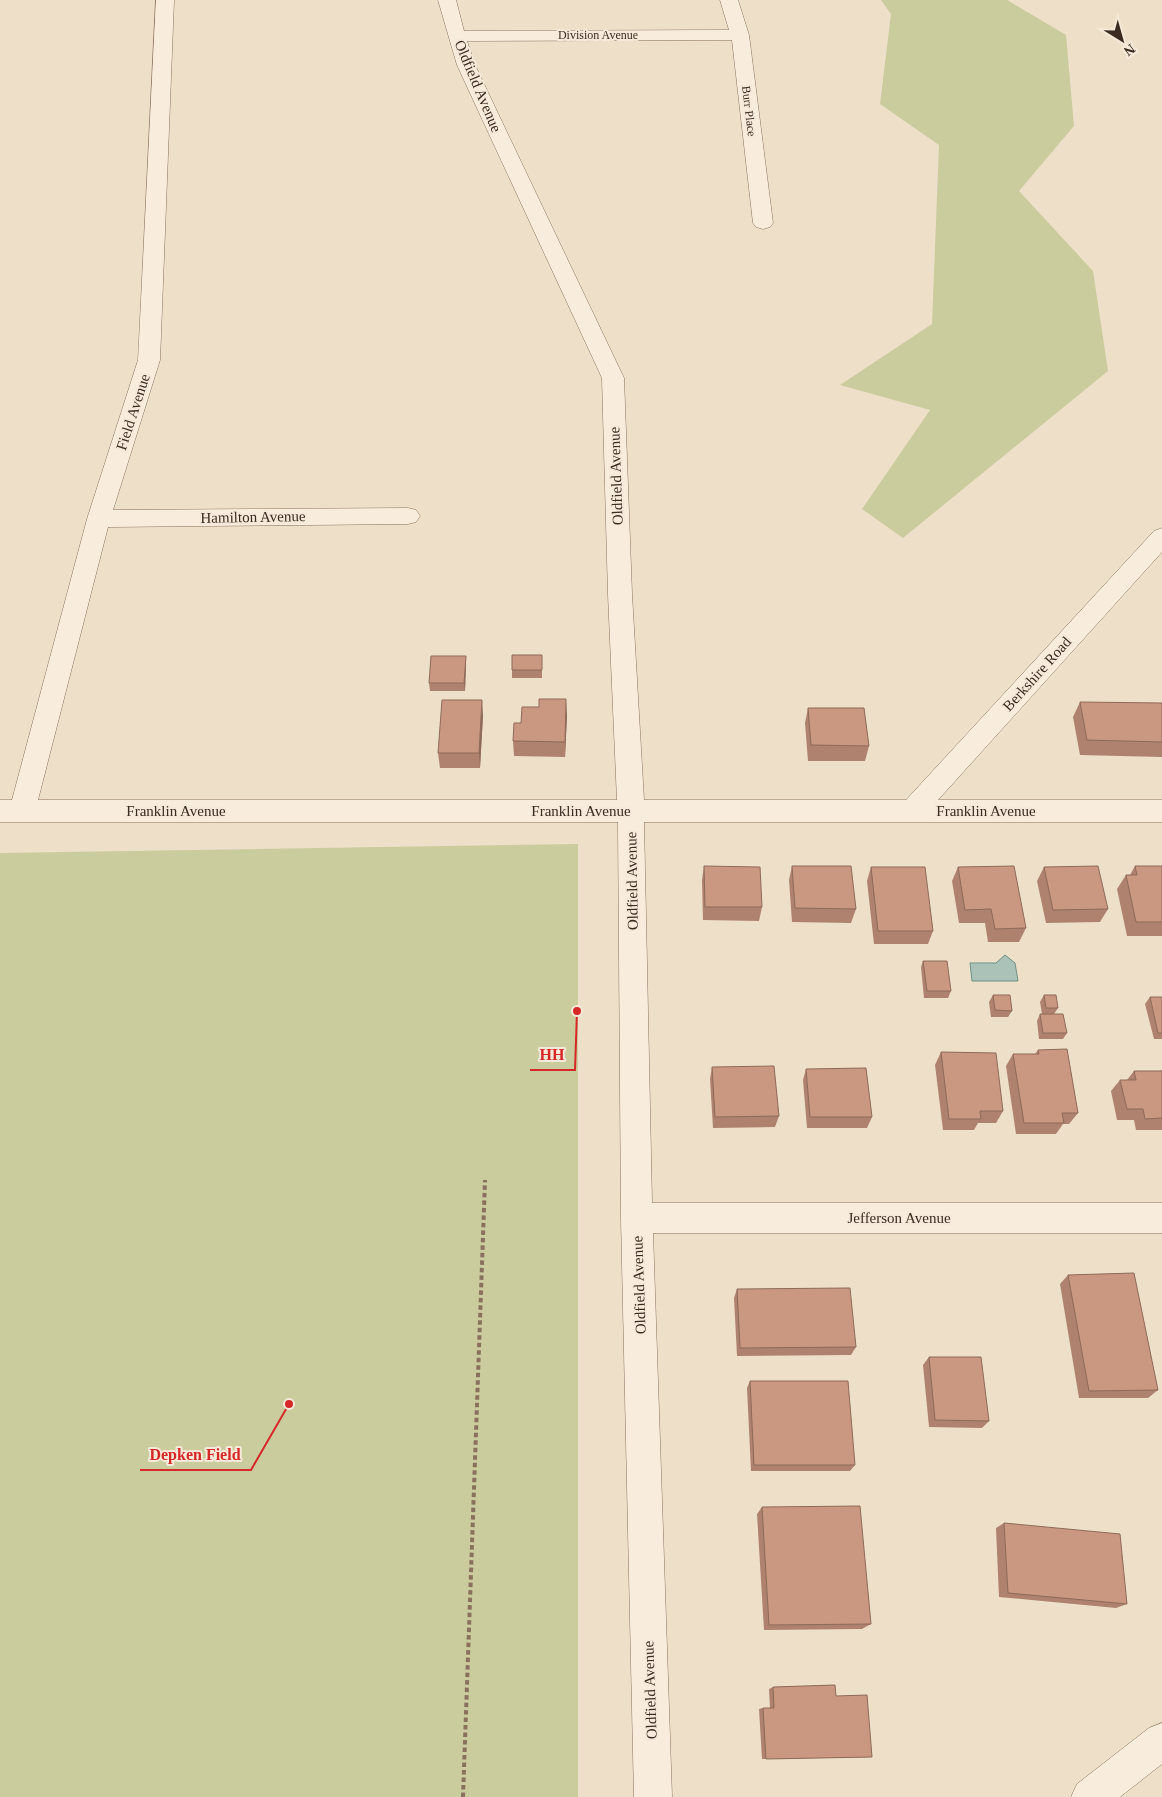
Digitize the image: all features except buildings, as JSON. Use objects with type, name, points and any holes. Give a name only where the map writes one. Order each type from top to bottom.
[{"type":"street","name":"Field Avenue","points":[[11,812],[149,360],[165,0]]},
{"type":"street","name":"Oldfield Avenue","points":[[447,0],[466,65],[614,378],[620,594],[631,812],[637,1218],[652,1797]]},
{"type":"street","name":"Burr Place","points":[[729,0],[740,35],[763,223]]},
{"type":"street","name":"Division Avenue","points":[[456,36],[740,35]]},
{"type":"street","name":"Hamilton Avenue","points":[[99,519],[408,516]]},
{"type":"street","name":"Berkshire Road","points":[[912,811],[1162,537]]},
{"type":"street","name":"Franklin Avenue","points":[[11,812],[419,810],[631,812],[1162,811]]},
{"type":"street","name":"Jefferson Avenue","points":[[637,1218],[1162,1218]]},
{"type":"street","points":[[1090,1797],[1162,1741]]},
{"type":"path","points":[[463,1797],[485,1180]]},
{"type":"green space","points":[[881,0],[1007,0],[1066,35],[1074,126],[1019,191],[1093,271],[1108,371],[903,538],[862,509],[930,410],[840,385],[932,324],[939,145],[880,104],[891,14]]},
{"type":"green space","points":[[578,844],[578,1797],[0,1797],[0,853]]},
{"type":"shaded area","points":[[1005,955],[1015,963],[1018,981],[972,981],[970,963],[996,963]]},
{"type":"place","name":"HH","points":[[577,1011]]},
{"type":"place","name":"Depken Field","points":[[289,1404]]}]
